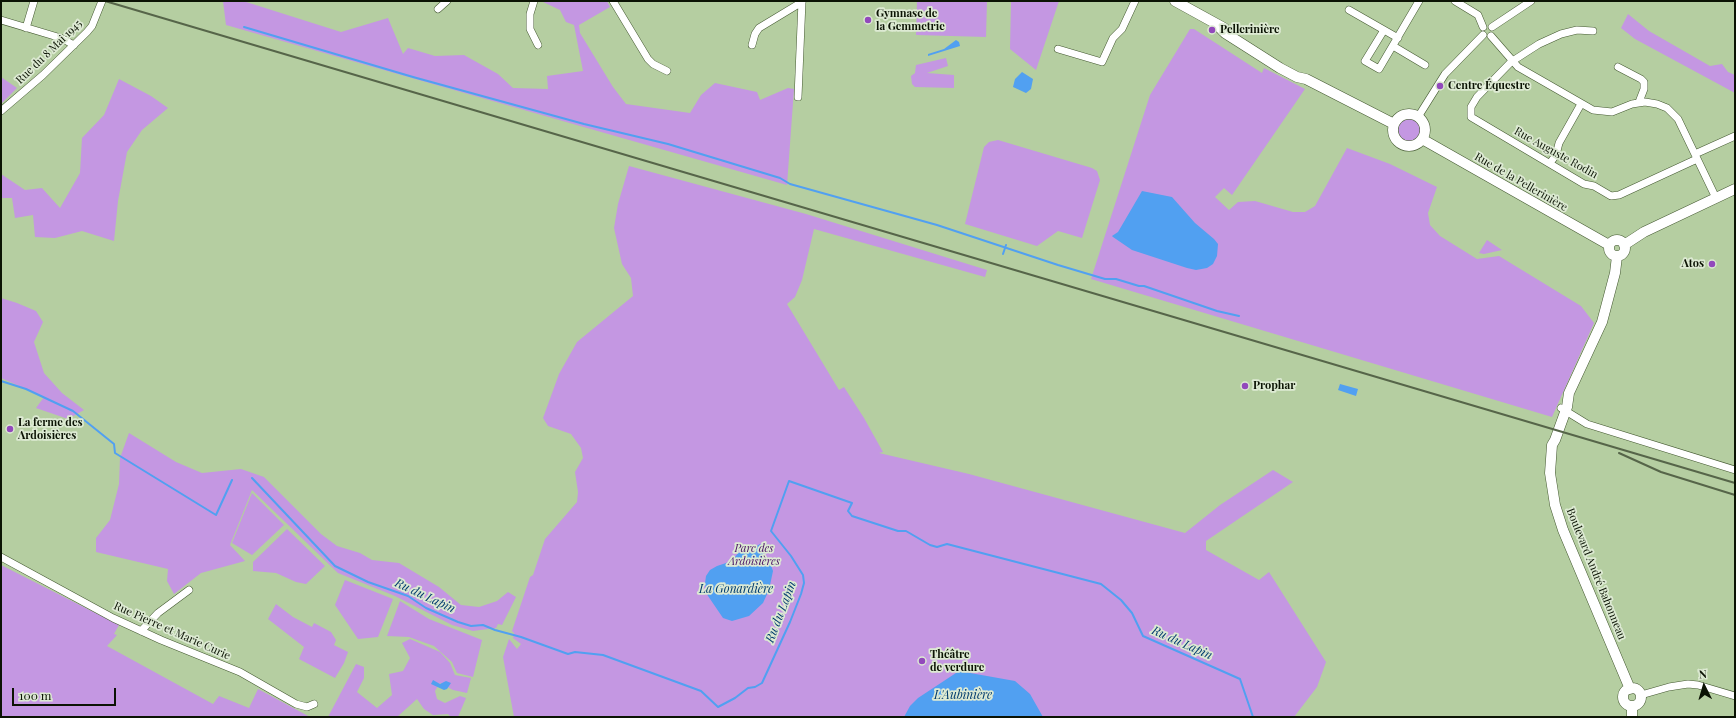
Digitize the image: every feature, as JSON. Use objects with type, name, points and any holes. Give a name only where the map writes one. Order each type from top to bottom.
[{"type":"street","points":[[26,28],[34,1]]},
{"type":"street","name":"Rue du 8 Mai 1945","points":[[1,111],[74,45],[92,26],[102,1]]},
{"type":"street","points":[[438,9],[447,1]]},
{"type":"street","points":[[534,1],[530,14],[530,29],[538,45]]},
{"type":"street","points":[[613,1],[648,59],[653,64],[667,71]]},
{"type":"street","points":[[1058,49],[1102,62],[1113,38],[1122,29],[1135,1]]},
{"type":"street","points":[[1175,1],[1218,26],[1224,33],[1270,63],[1297,77],[1306,79],[1394,124]]},
{"type":"street","points":[[1384,30],[1365,61],[1380,69],[1419,1]]},
{"type":"street","points":[[1483,27],[1488,25],[1492,27],[1531,1]]},
{"type":"street","points":[[752,45],[755,34],[759,28],[802,2]]},
{"type":"street","points":[[798,97],[802,2]]},
{"type":"street","points":[[1459,2],[1478,15],[1483,27],[1481,31],[1483,35]]},
{"type":"street","points":[[1349,10],[1398,38]]},
{"type":"street","points":[[1,20],[61,38],[74,45]]},
{"type":"street","points":[[1491,36],[1493,32],[1492,27]]},
{"type":"street","points":[[1511,62],[1539,44],[1561,34],[1577,30],[1593,31]]},
{"type":"street","points":[[1483,35],[1486,37],[1491,36]]},
{"type":"street","points":[[1418,117],[1445,74],[1483,35]]},
{"type":"street","points":[[1491,36],[1511,62],[1593,110],[1606,113],[1618,111],[1639,102],[1657,104],[1675,115],[1716,198]]},
{"type":"street","points":[[1394,46],[1425,65]]},
{"type":"street","name":"Rue Auguste Rodin","points":[[1511,62],[1477,97],[1471,107],[1471,117],[1584,184],[1592,186],[1613,196],[1696,157]]},
{"type":"street","points":[[1618,67],[1644,82],[1644,89],[1639,102]]},
{"type":"street","points":[[1550,164],[1556,155],[1559,143],[1581,104]]},
{"type":"street","points":[[1404,115],[1418,117],[1425,129],[1422,139],[1412,146],[1401,144],[1394,135],[1394,124],[1404,115]]},
{"type":"street","points":[[1696,157],[1735,136]]},
{"type":"street","name":"Rue de la Pellerinière","points":[[1422,139],[1609,245]]},
{"type":"street","points":[[1624,245],[1618,240],[1613,241],[1609,245],[1610,253],[1617,256],[1623,252],[1624,245],[1644,232],[1735,190]]},
{"type":"street","name":"Boulevard André Bahonneau","points":[[1617,256],[1615,273],[1602,322],[1563,409],[1555,440],[1552,445],[1550,479],[1555,506],[1563,530],[1630,689]]},
{"type":"street","points":[[1563,409],[1587,424],[1735,470]]},
{"type":"street","name":"Rue Pierre et Marie Curie","points":[[1,557],[141,631],[240,672],[296,704],[307,707],[314,704]]},
{"type":"street","points":[[141,631],[158,613],[189,590]]},
{"type":"street","points":[[1640,695],[1669,687],[1688,684],[1698,685],[1735,696]]},
{"type":"street","points":[[1630,689],[1636,690],[1640,695],[1639,702],[1632,706],[1627,705],[1623,700],[1624,693],[1630,689]]},
{"type":"street","points":[[1632,706],[1632,717]]},
{"type":"green space","points":[[223,1],[243,1],[341,32],[388,18],[403,54],[408,48],[435,56],[464,55],[498,74],[513,88],[548,89],[547,76],[583,71],[574,25],[566,22],[560,10],[541,1],[607,1],[610,7],[579,25],[580,33],[613,87],[626,104],[690,113],[701,95],[715,83],[757,92],[760,100],[788,88],[794,89],[787,185],[226,25]]},
{"type":"green space","points":[[917,1],[987,1],[986,37],[916,35]]},
{"type":"green space","points":[[1011,1],[1059,1],[1036,70],[1010,49]]},
{"type":"green space","points":[[1628,14],[1649,31],[1710,66],[1722,64],[1728,72],[1735,75],[1735,93],[1635,39],[1621,28]]},
{"type":"green space","points":[[1190,29],[1194,29],[1262,73],[1264,68],[1305,89],[1232,195],[1224,188],[1215,197],[1229,210],[1238,202],[1255,201],[1293,212],[1305,212],[1315,206],[1347,148],[1390,164],[1437,187],[1428,213],[1430,225],[1440,236],[1477,259],[1499,256],[1581,306],[1594,323],[1552,417],[1091,279],[1150,95]]},
{"type":"green space","points":[[946,58],[948,66],[927,73],[954,75],[954,88],[915,87],[912,84],[911,76],[915,73],[916,65]]},
{"type":"green space","points":[[1,77],[17,88],[1,104]]},
{"type":"green space","points":[[119,79],[151,96],[168,108],[142,130],[127,152],[118,201],[114,241],[82,231],[55,238],[35,237],[33,215],[15,218],[12,198],[1,198],[1,174],[25,190],[42,188],[60,208],[80,173],[82,138],[104,115]]},
{"type":"green space","points":[[1409,119],[1414,120],[1420,126],[1420,136],[1414,142],[1409,143],[1404,142],[1398,136],[1397,131],[1398,126],[1404,120]]},
{"type":"green space","points":[[998,140],[1092,168],[1097,171],[1100,180],[1082,238],[1058,231],[1037,246],[965,224],[984,147],[989,142]]},
{"type":"green space","name":"Parc des Ardoisières","points":[[629,166],[806,214],[987,270],[985,277],[814,229],[802,280],[795,297],[787,304],[839,390],[844,387],[864,418],[883,452],[879,453],[969,474],[1185,533],[1220,505],[1273,470],[1293,482],[1206,541],[1206,550],[1259,580],[1269,572],[1326,662],[1317,687],[1294,717],[514,717],[503,657],[509,639],[517,649],[521,644],[513,638],[514,633],[512,631],[530,577],[533,575],[545,539],[577,502],[578,492],[575,472],[583,458],[581,448],[571,434],[548,426],[543,418],[559,374],[577,342],[633,296],[631,278],[622,264],[614,228],[618,204]]},
{"type":"green space","points":[[1487,240],[1502,250],[1484,254],[1479,253]]},
{"type":"green space","points":[[1,298],[36,311],[43,322],[34,342],[44,373],[62,393],[84,410],[68,419],[36,408],[44,397],[1,378]]},
{"type":"green space","points":[[129,433],[176,462],[202,473],[241,469],[264,477],[321,534],[337,546],[360,553],[372,560],[399,563],[439,587],[461,605],[479,607],[497,601],[508,592],[516,597],[502,625],[498,624],[496,628],[473,631],[452,625],[395,596],[338,573],[252,490],[230,545],[245,561],[201,573],[174,594],[167,581],[168,569],[96,552],[96,538],[110,520],[119,484],[120,458]]},
{"type":"green space","points":[[252,493],[284,525],[252,555],[232,543]]},
{"type":"green space","points":[[287,529],[325,566],[306,584],[296,582],[276,573],[253,571],[253,562]]},
{"type":"green space","points":[[1,565],[119,625],[114,634],[117,635],[107,646],[213,704],[219,696],[249,708],[258,689],[310,717],[1,717]]},
{"type":"green space","points":[[345,580],[393,599],[378,637],[358,639],[335,605]]},
{"type":"green space","points":[[400,601],[429,619],[482,640],[473,677],[457,673],[452,662],[434,646],[409,637],[387,636]]},
{"type":"green space","points":[[276,604],[293,617],[312,627],[314,623],[331,632],[336,640],[334,645],[348,652],[344,663],[335,678],[299,659],[304,647],[268,619]]},
{"type":"green space","points":[[410,639],[440,652],[450,663],[455,675],[471,678],[467,693],[453,690],[440,683],[435,691],[437,699],[445,703],[460,696],[466,698],[458,717],[451,717],[448,714],[433,715],[424,709],[417,699],[397,717],[328,717],[356,664],[364,667],[364,678],[357,692],[377,708],[392,695],[389,674],[403,671],[410,658],[402,643]]},
{"type":"water","points":[[956,40],[959,42],[960,46],[928,56],[928,54],[944,49]]},
{"type":"water","points":[[1022,72],[1033,79],[1031,89],[1026,93],[1013,87],[1015,79]]},
{"type":"water","points":[[1142,191],[1172,197],[1195,223],[1214,239],[1218,244],[1217,256],[1213,264],[1207,268],[1196,270],[1187,268],[1132,250],[1112,236],[1118,232]]},
{"type":"water","points":[[1340,384],[1358,389],[1356,396],[1338,390]]},
{"type":"water","name":"La Gonardière","points":[[760,544],[763,547],[764,556],[770,562],[773,571],[769,590],[763,603],[749,616],[732,621],[723,618],[706,593],[706,576],[710,570],[732,561],[738,553],[749,551]]},
{"type":"water","name":"L'Aubinière","points":[[959,671],[1015,681],[1030,694],[1043,717],[904,717],[910,706],[918,698]]},
{"type":"water","points":[[433,680],[440,684],[446,681],[451,683],[447,689],[444,690],[431,684]]},
{"type":"waterway","points":[[244,27],[413,77],[584,124],[668,144],[780,178],[790,184],[937,225],[1058,265],[1105,279],[1116,279],[1139,286],[1144,286],[1217,311],[1239,316]]},
{"type":"waterway","points":[[1003,254],[1006,245]]},
{"type":"waterway","name":"Ru du Lapin","points":[[1,381],[26,389],[73,411],[114,444],[115,453],[216,515],[232,480]]},
{"type":"waterway","name":"Ru du Lapin","points":[[252,478],[335,566],[368,582],[408,596],[426,608],[458,622],[471,626],[483,625],[568,654],[575,652],[603,655],[701,691],[718,707],[735,698],[748,688],[755,687],[762,683],[801,594],[804,583],[803,575],[791,556],[771,531],[789,481],[852,503],[848,511],[852,516],[898,531],[906,531],[930,545],[937,547],[947,544],[1101,584],[1121,600],[1132,613],[1143,636],[1240,679],[1253,717]]},
{"type":"railway","points":[[105,1],[1735,483]]},
{"type":"railway","points":[[1619,453],[1661,472],[1735,495]]},
{"type":"place","name":"Gymnase de la Gemmetrie","points":[[868,20]]},
{"type":"place","name":"Pellerinière","points":[[1212,30]]},
{"type":"place","name":"Centre Équestre","points":[[1440,86]]},
{"type":"place","name":"Atos","points":[[1712,264]]},
{"type":"place","name":"Prophar","points":[[1245,386]]},
{"type":"place","name":"La ferme des Ardoisières","points":[[10,429]]},
{"type":"place","name":"Théâtre de verdure","points":[[922,661]]}]
